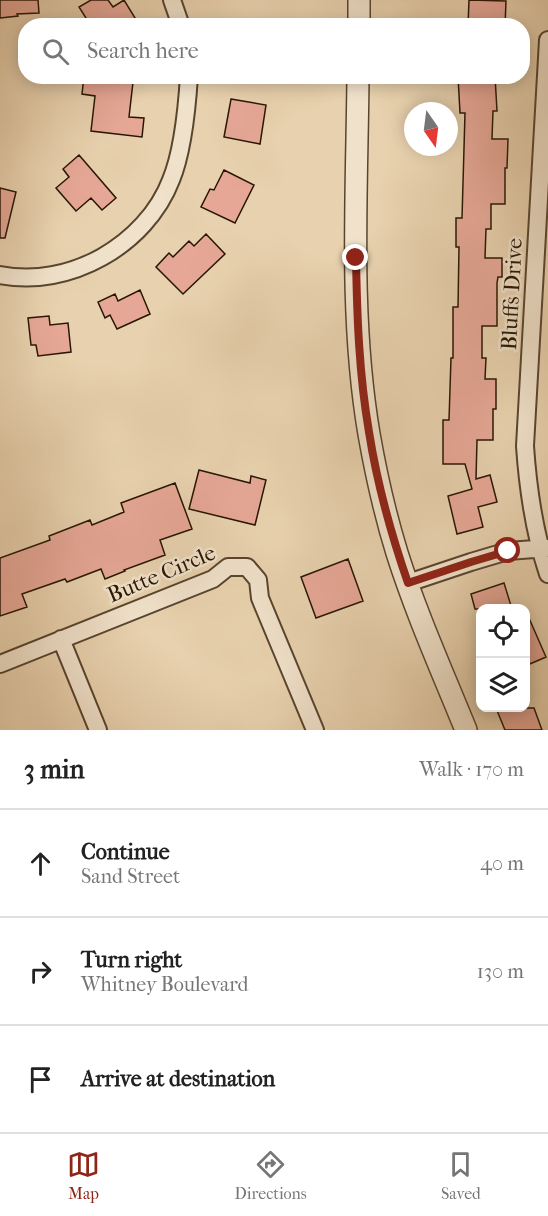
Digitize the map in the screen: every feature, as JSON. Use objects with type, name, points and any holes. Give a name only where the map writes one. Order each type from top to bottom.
[{"type":"street","points":[[172,0],[179,18]]},
{"type":"street","points":[[359,0],[359,18]]},
{"type":"street","name":"Bluffs Drive","points":[[548,40],[525,446],[527,486],[544,548],[548,574]]},
{"type":"street","points":[[0,275],[13,278],[37,278],[87,265],[107,255],[146,223],[160,203],[174,172],[188,100],[189,84]]},
{"type":"street","points":[[358,84],[356,270],[359,348],[369,433],[397,552],[466,730]]},
{"type":"street","points":[[408,583],[508,551],[544,548]]},
{"type":"street","name":"Butte Circle","points":[[0,664],[213,579],[228,567],[247,567],[258,580],[260,598],[315,730]]},
{"type":"street","points":[[61,639],[98,730]]},
{"type":"building","points":[[0,0],[38,0],[39,13],[17,14],[18,16],[0,18]]},
{"type":"building","points":[[91,0],[108,0],[113,7],[124,0],[135,18],[86,18],[79,7]]},
{"type":"building","points":[[469,0],[506,1],[505,18],[468,18]]},
{"type":"building","points":[[83,84],[133,84],[129,117],[144,118],[142,137],[91,131],[95,96],[82,94]]},
{"type":"building","points":[[458,84],[495,84],[497,111],[493,111],[492,139],[508,139],[505,204],[491,204],[491,229],[486,229],[485,258],[502,258],[502,277],[498,277],[497,283],[497,326],[482,326],[482,358],[486,358],[485,379],[496,379],[493,440],[477,440],[476,479],[490,475],[497,502],[478,507],[483,527],[457,534],[448,496],[472,489],[465,464],[443,464],[443,420],[449,420],[451,358],[453,358],[453,307],[458,307],[459,247],[456,247],[456,218],[462,218],[465,113],[460,113]]},
{"type":"building","points":[[231,99],[266,105],[260,144],[224,137]]},
{"type":"building","points":[[79,155],[116,198],[102,210],[91,198],[76,211],[56,188],[69,177],[63,169]]},
{"type":"building","points":[[224,170],[254,185],[235,223],[201,207],[210,189],[214,190]]},
{"type":"building","points":[[0,188],[16,192],[5,238],[0,238]]},
{"type":"building","points":[[206,234],[225,254],[183,294],[156,267],[169,253],[173,257],[189,241],[194,246]]},
{"type":"building","points":[[140,290],[150,314],[117,329],[110,315],[105,318],[98,302],[115,294],[118,301]]},
{"type":"building","points":[[49,316],[50,325],[68,323],[71,352],[38,356],[36,345],[31,345],[28,318]]},
{"type":"building","points":[[199,470],[250,483],[251,476],[266,480],[255,525],[189,509]]},
{"type":"building","points":[[175,483],[192,529],[160,540],[165,555],[105,579],[101,569],[67,582],[65,579],[22,594],[27,607],[0,616],[0,558],[50,540],[49,536],[90,520],[92,525],[124,512],[121,503]]},
{"type":"building","points":[[348,559],[363,601],[316,618],[301,577]]},
{"type":"building","points":[[504,583],[510,604],[476,604],[475,609],[471,594]]},
{"type":"building","points":[[530,620],[546,657],[530,664]]},
{"type":"building","points":[[530,708],[534,708],[542,730],[505,730],[498,712],[530,712]]},
{"type":"route","points":[[356,258],[359,348],[369,433],[387,515],[408,583],[508,551]]}]
